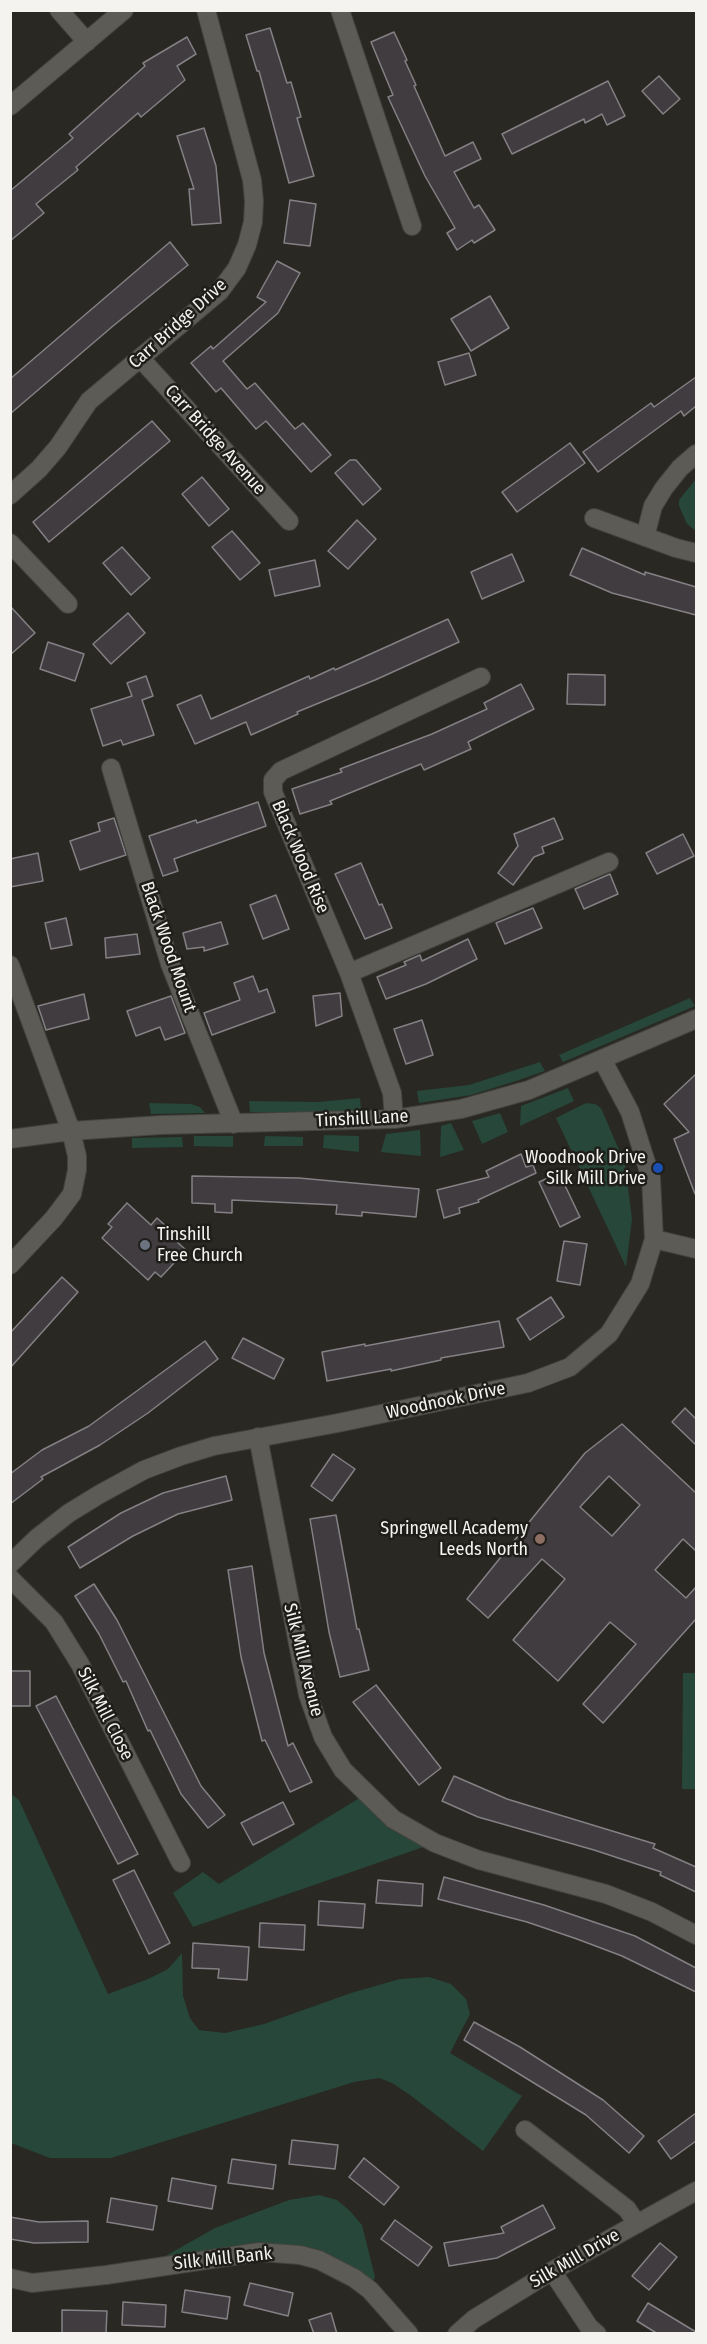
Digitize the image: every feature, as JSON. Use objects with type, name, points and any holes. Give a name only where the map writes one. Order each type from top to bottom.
[{"type":"street","points":[[59,10],[87,42]]},
{"type":"street","points":[[10,106],[124,10]]},
{"type":"street","name":"Carr Bridge Drive","points":[[10,495],[39,469],[58,447],[89,401],[220,291],[237,268],[247,245],[253,222],[252,180],[206,10]]},
{"type":"street","points":[[340,10],[412,226]]},
{"type":"street","name":"Carr Bridge Avenue","points":[[141,359],[289,521]]},
{"type":"street","points":[[645,537],[653,506],[664,488],[680,468],[696,454]]},
{"type":"street","points":[[594,518],[696,553]]},
{"type":"street","points":[[10,543],[68,604]]},
{"type":"street","name":"Black Wood Rise","points":[[394,1119],[392,1094],[349,973],[273,792],[273,780],[281,771],[482,677]]},
{"type":"street","name":"Black Wood Mount","points":[[111,768],[170,964],[234,1124]]},
{"type":"street","points":[[349,973],[609,861]]},
{"type":"street","points":[[10,965],[71,1131],[77,1156],[77,1170],[72,1194],[54,1218],[10,1265]]},
{"type":"street","name":"Tinshill Lane","points":[[10,1139],[71,1131],[161,1125],[394,1119],[461,1109],[530,1090],[603,1061],[696,1019]]},
{"type":"street","name":"Woodnook Drive","points":[[10,1564],[69,1513],[144,1470],[214,1446],[528,1383],[570,1367],[609,1334],[640,1284],[654,1239],[651,1178],[630,1112],[603,1061]]},
{"type":"street","points":[[654,1239],[696,1249]]},
{"type":"street","name":"Silk Mill Avenue","points":[[258,1437],[308,1695],[323,1737],[344,1770],[393,1819],[435,1843],[479,1860],[606,1894],[652,1912],[696,1935]]},
{"type":"street","name":"Silk Mill Close","points":[[10,1578],[54,1622],[80,1664],[181,1863]]},
{"type":"street","points":[[525,2130],[627,2209],[637,2224]]},
{"type":"street","name":"Silk Mill Drive","points":[[457,2334],[474,2319],[552,2271],[696,2191]]},
{"type":"street","name":"Silk Mill Bank","points":[[10,2278],[32,2283],[106,2275],[259,2252],[300,2254],[320,2260],[354,2278],[370,2290],[409,2334]]},
{"type":"street","points":[[552,2271],[589,2327],[597,2334]]},
{"type":"green space","points":[[696,479],[696,531],[687,524],[679,506],[679,500]]},
{"type":"green space","points":[[690,998],[695,1006],[563,1062],[559,1055]]},
{"type":"green space","points":[[540,1062],[545,1071],[471,1095],[419,1103],[417,1091],[469,1085]]},
{"type":"green space","points":[[568,1088],[574,1101],[520,1126],[521,1106]]},
{"type":"green space","points":[[360,1098],[361,1110],[320,1112],[250,1112],[249,1101],[318,1102]]},
{"type":"green space","points":[[149,1103],[191,1104],[200,1107],[205,1113],[151,1114]]},
{"type":"green space","points":[[586,1103],[595,1104],[601,1108],[625,1164],[632,1219],[626,1267],[556,1118]]},
{"type":"green space","points":[[500,1113],[508,1132],[482,1144],[472,1121]]},
{"type":"green space","points":[[451,1123],[464,1150],[440,1157],[441,1126]]},
{"type":"green space","points":[[420,1130],[421,1156],[381,1152],[386,1134]]},
{"type":"green space","points":[[324,1135],[359,1136],[359,1152],[323,1148]]},
{"type":"green space","points":[[194,1136],[233,1136],[233,1147],[194,1146]]},
{"type":"green space","points":[[265,1136],[303,1137],[303,1146],[264,1146]]},
{"type":"green space","points":[[182,1137],[183,1147],[132,1148],[132,1138]]},
{"type":"green space","points":[[683,1673],[696,1673],[696,1789],[682,1789]]},
{"type":"green space","points":[[11,1794],[19,1800],[108,1994],[168,1969],[182,1953],[183,1996],[190,2018],[199,2030],[225,2033],[264,2024],[351,1993],[400,1979],[429,1977],[451,1984],[466,1999],[470,2014],[450,2053],[522,2096],[483,2151],[410,2095],[392,2083],[379,2078],[354,2082],[111,2158],[50,2158],[11,2143]]},
{"type":"green space","points":[[366,1794],[435,1843],[193,1927],[173,1893],[203,1872],[219,1884]]},
{"type":"green space","points":[[319,2195],[337,2200],[362,2225],[375,2277],[370,2290],[300,2255],[146,2267],[215,2228],[289,2200]]},
{"type":"building","points":[[270,28],[287,83],[291,82],[301,117],[297,118],[314,176],[289,183],[259,71],[257,71],[246,35]]},
{"type":"building","points":[[394,32],[407,60],[405,61],[416,85],[414,86],[445,156],[473,142],[481,159],[454,172],[474,208],[479,205],[495,230],[474,243],[472,240],[457,250],[447,233],[455,228],[425,176],[388,97],[393,95],[371,42]]},
{"type":"building","points":[[187,37],[196,54],[177,66],[185,80],[141,117],[138,113],[76,167],[78,170],[36,204],[44,213],[10,241],[10,191],[73,138],[69,134],[145,66],[143,63]]},
{"type":"building","points":[[659,76],[680,99],[663,114],[642,91]]},
{"type":"building","points":[[608,81],[625,116],[607,125],[602,114],[585,123],[584,119],[512,154],[502,134]]},
{"type":"building","points":[[204,128],[216,166],[221,223],[192,225],[189,189],[194,189],[177,136]]},
{"type":"building","points":[[290,200],[316,204],[310,246],[284,243]]},
{"type":"building","points":[[170,242],[188,265],[10,414],[10,379]]},
{"type":"building","points":[[277,261],[300,273],[278,313],[223,361],[247,389],[255,383],[295,429],[303,423],[331,455],[311,472],[266,421],[256,429],[221,388],[216,392],[191,363],[211,346],[213,349],[266,302],[257,297]]},
{"type":"building","points":[[490,296],[509,328],[471,351],[451,319]]},
{"type":"building","points":[[469,353],[476,375],[445,385],[438,362]]},
{"type":"building","points":[[696,377],[696,406],[684,416],[681,411],[598,472],[583,452],[651,403],[654,407]]},
{"type":"building","points":[[152,421],[170,441],[49,542],[33,522]]},
{"type":"building","points":[[570,443],[585,463],[517,512],[502,492]]},
{"type":"building","points":[[350,460],[356,460],[381,489],[363,505],[335,473]]},
{"type":"building","points":[[202,477],[229,509],[209,526],[182,494]]},
{"type":"building","points":[[357,520],[376,539],[348,569],[328,551]]},
{"type":"building","points":[[232,531],[260,563],[240,580],[212,547]]},
{"type":"building","points":[[122,547],[150,578],[131,595],[103,563]]},
{"type":"building","points":[[582,548],[645,575],[645,572],[696,587],[696,615],[612,593],[570,575]]},
{"type":"building","points":[[512,554],[524,581],[482,599],[471,572]]},
{"type":"building","points":[[315,560],[320,586],[275,596],[269,570]]},
{"type":"building","points":[[10,606],[35,633],[10,655]]},
{"type":"building","points":[[128,613],[145,633],[111,664],[93,644]]},
{"type":"building","points":[[448,619],[459,642],[297,712],[298,714],[251,735],[246,722],[195,744],[177,705],[201,695],[211,719],[309,676],[310,679],[334,668],[335,670]]},
{"type":"building","points":[[48,642],[84,654],[75,681],[40,669]]},
{"type":"building","points":[[568,674],[605,675],[605,705],[567,704]]},
{"type":"building","points":[[146,676],[153,696],[142,700],[154,735],[123,745],[121,740],[103,746],[91,709],[132,696],[127,683]]},
{"type":"building","points":[[521,684],[534,709],[468,742],[471,749],[424,770],[421,764],[330,801],[332,804],[300,814],[292,789],[342,772],[340,769],[432,734],[487,709],[484,703]]},
{"type":"building","points":[[258,802],[266,826],[174,859],[178,871],[163,876],[149,836],[196,820],[197,823]]},
{"type":"building","points":[[114,818],[126,855],[80,870],[70,841],[100,831],[98,823]]},
{"type":"building","points":[[554,818],[563,839],[542,847],[544,853],[534,857],[513,885],[498,873],[518,846],[514,834]]},
{"type":"building","points":[[683,834],[694,856],[657,874],[646,853]]},
{"type":"building","points":[[38,853],[43,881],[10,887],[10,859]]},
{"type":"building","points":[[361,863],[379,905],[382,904],[392,928],[365,939],[335,874]]},
{"type":"building","points":[[610,874],[618,894],[584,909],[575,889]]},
{"type":"building","points":[[276,895],[289,929],[263,939],[250,905]]},
{"type":"building","points":[[533,908],[542,928],[505,944],[496,923]]},
{"type":"building","points":[[66,918],[72,945],[51,949],[45,923]]},
{"type":"building","points":[[221,922],[228,944],[204,951],[204,947],[187,949],[183,933]]},
{"type":"building","points":[[137,934],[140,954],[106,958],[105,938]]},
{"type":"building","points":[[468,939],[477,959],[426,984],[386,999],[377,977],[406,965],[404,962],[420,955],[422,961]]},
{"type":"building","points":[[253,976],[259,992],[267,989],[275,1012],[212,1035],[204,1013],[240,1000],[234,983]]},
{"type":"building","points":[[340,993],[342,1016],[316,1026],[313,996]]},
{"type":"building","points":[[84,994],[89,1019],[46,1030],[38,1006]]},
{"type":"building","points":[[171,996],[185,1033],[165,1040],[160,1027],[136,1036],[127,1011]]},
{"type":"building","points":[[422,1020],[433,1055],[406,1064],[394,1029]]},
{"type":"building","points":[[696,1074],[695,1194],[674,1139],[689,1132],[664,1104]]},
{"type":"building","points":[[521,1154],[526,1167],[533,1165],[536,1173],[478,1200],[479,1202],[459,1208],[460,1213],[444,1218],[437,1190],[489,1177],[486,1171]]},
{"type":"building","points":[[559,1173],[580,1217],[560,1227],[539,1182]]},
{"type":"building","points":[[192,1176],[299,1178],[419,1189],[416,1217],[362,1212],[362,1216],[336,1214],[337,1205],[232,1200],[232,1213],[215,1212],[215,1204],[192,1203]]},
{"type":"building","name":"Tinshill Free Church","points":[[127,1203],[151,1225],[157,1218],[179,1238],[176,1241],[186,1250],[161,1277],[155,1272],[148,1280],[102,1238],[112,1227],[108,1224]]},
{"type":"building","points":[[564,1241],[587,1244],[580,1285],[557,1281]]},
{"type":"building","points":[[62,1277],[78,1292],[10,1368],[10,1333]]},
{"type":"building","points":[[551,1297],[564,1317],[530,1340],[517,1319]]},
{"type":"building","points":[[499,1321],[504,1347],[441,1358],[441,1360],[391,1371],[391,1369],[327,1381],[322,1352]]},
{"type":"building","points":[[243,1338],[284,1359],[274,1379],[232,1358]]},
{"type":"building","points":[[205,1341],[218,1359],[148,1413],[100,1445],[41,1477],[43,1479],[10,1504],[10,1474],[42,1450],[89,1426]]},
{"type":"building","points":[[685,1408],[696,1419],[696,1445],[672,1422]]},
{"type":"building","points":[[622,1424],[696,1493],[696,1551],[683,1539],[655,1570],[686,1598],[696,1587],[696,1619],[603,1723],[583,1704],[636,1644],[610,1622],[558,1681],[513,1640],[565,1579],[542,1559],[488,1618],[467,1599],[585,1453]],"holes":[[[609,1476],[640,1505],[612,1536],[580,1507]]]},
{"type":"building","points":[[333,1454],[355,1469],[332,1501],[311,1486]]},
{"type":"building","points":[[226,1476],[232,1500],[178,1514],[133,1536],[80,1568],[68,1547],[121,1513],[163,1493]]},
{"type":"building","points":[[336,1515],[357,1629],[359,1629],[369,1670],[340,1677],[329,1632],[310,1519]]},
{"type":"building","points":[[252,1566],[264,1653],[288,1746],[293,1743],[312,1782],[290,1792],[265,1740],[262,1741],[241,1657],[228,1570]]},
{"type":"building","points":[[94,1584],[117,1620],[201,1786],[225,1815],[208,1828],[181,1794],[150,1730],[148,1731],[126,1681],[123,1682],[99,1634],[75,1596]]},
{"type":"building","points":[[10,1671],[30,1671],[30,1706],[10,1706]]},
{"type":"building","points":[[376,1685],[441,1768],[419,1785],[353,1702]]},
{"type":"building","points":[[56,1696],[138,1854],[118,1864],[36,1706]]},
{"type":"building","points":[[454,1776],[507,1799],[655,1844],[653,1848],[696,1867],[696,1892],[660,1875],[661,1872],[478,1817],[442,1801]]},
{"type":"building","points":[[283,1802],[294,1824],[253,1845],[241,1823]]},
{"type":"building","points":[[134,1870],[170,1943],[149,1954],[113,1880]]},
{"type":"building","points":[[444,1877],[544,1905],[635,1936],[696,1968],[696,1992],[622,1956],[577,1939],[527,1922],[438,1899]]},
{"type":"building","points":[[378,1880],[423,1884],[422,1906],[376,1903]]},
{"type":"building","points":[[319,1901],[365,1904],[363,1928],[318,1925]]},
{"type":"building","points":[[260,1923],[305,1925],[304,1950],[259,1947]]},
{"type":"building","points":[[193,1943],[249,1947],[247,1980],[218,1978],[219,1969],[192,1968]]},
{"type":"building","points":[[474,2022],[520,2047],[603,2100],[644,2136],[629,2153],[586,2115],[464,2040]]},
{"type":"building","points":[[696,2113],[696,2141],[671,2159],[658,2141]]},
{"type":"building","points":[[292,2140],[338,2145],[335,2169],[289,2164]]},
{"type":"building","points":[[364,2158],[399,2187],[384,2205],[349,2177]]},
{"type":"building","points":[[232,2159],[276,2165],[273,2189],[228,2183]]},
{"type":"building","points":[[172,2178],[216,2186],[212,2209],[168,2201]]},
{"type":"building","points":[[111,2198],[157,2206],[153,2230],[107,2222]]},
{"type":"building","points":[[543,2205],[555,2228],[497,2258],[449,2266],[444,2243],[504,2233],[501,2227]]},
{"type":"building","points":[[10,2217],[39,2222],[88,2221],[88,2242],[34,2243],[10,2239]]},
{"type":"building","points":[[395,2220],[432,2247],[418,2266],[381,2239]]},
{"type":"building","points":[[660,2243],[677,2257],[649,2290],[632,2276]]},
{"type":"building","points":[[250,2283],[293,2293],[288,2316],[244,2305]]},
{"type":"building","points":[[185,2290],[230,2297],[227,2319],[182,2312]]},
{"type":"building","points":[[123,2302],[166,2305],[165,2327],[122,2325]]},
{"type":"building","points":[[648,2303],[696,2334],[658,2334],[637,2321]]},
{"type":"building","points":[[62,2310],[107,2311],[106,2333],[62,2333]]},
{"type":"building","points":[[331,2313],[337,2334],[314,2334],[309,2320]]},
{"type":"place","name":"Woodnook Drive Silk Mill Drive","points":[[658,1168]]},
{"type":"place","name":"Tinshill Free Church","points":[[145,1245]]},
{"type":"place","name":"Springwell Academy Leeds North","points":[[540,1539]]}]
